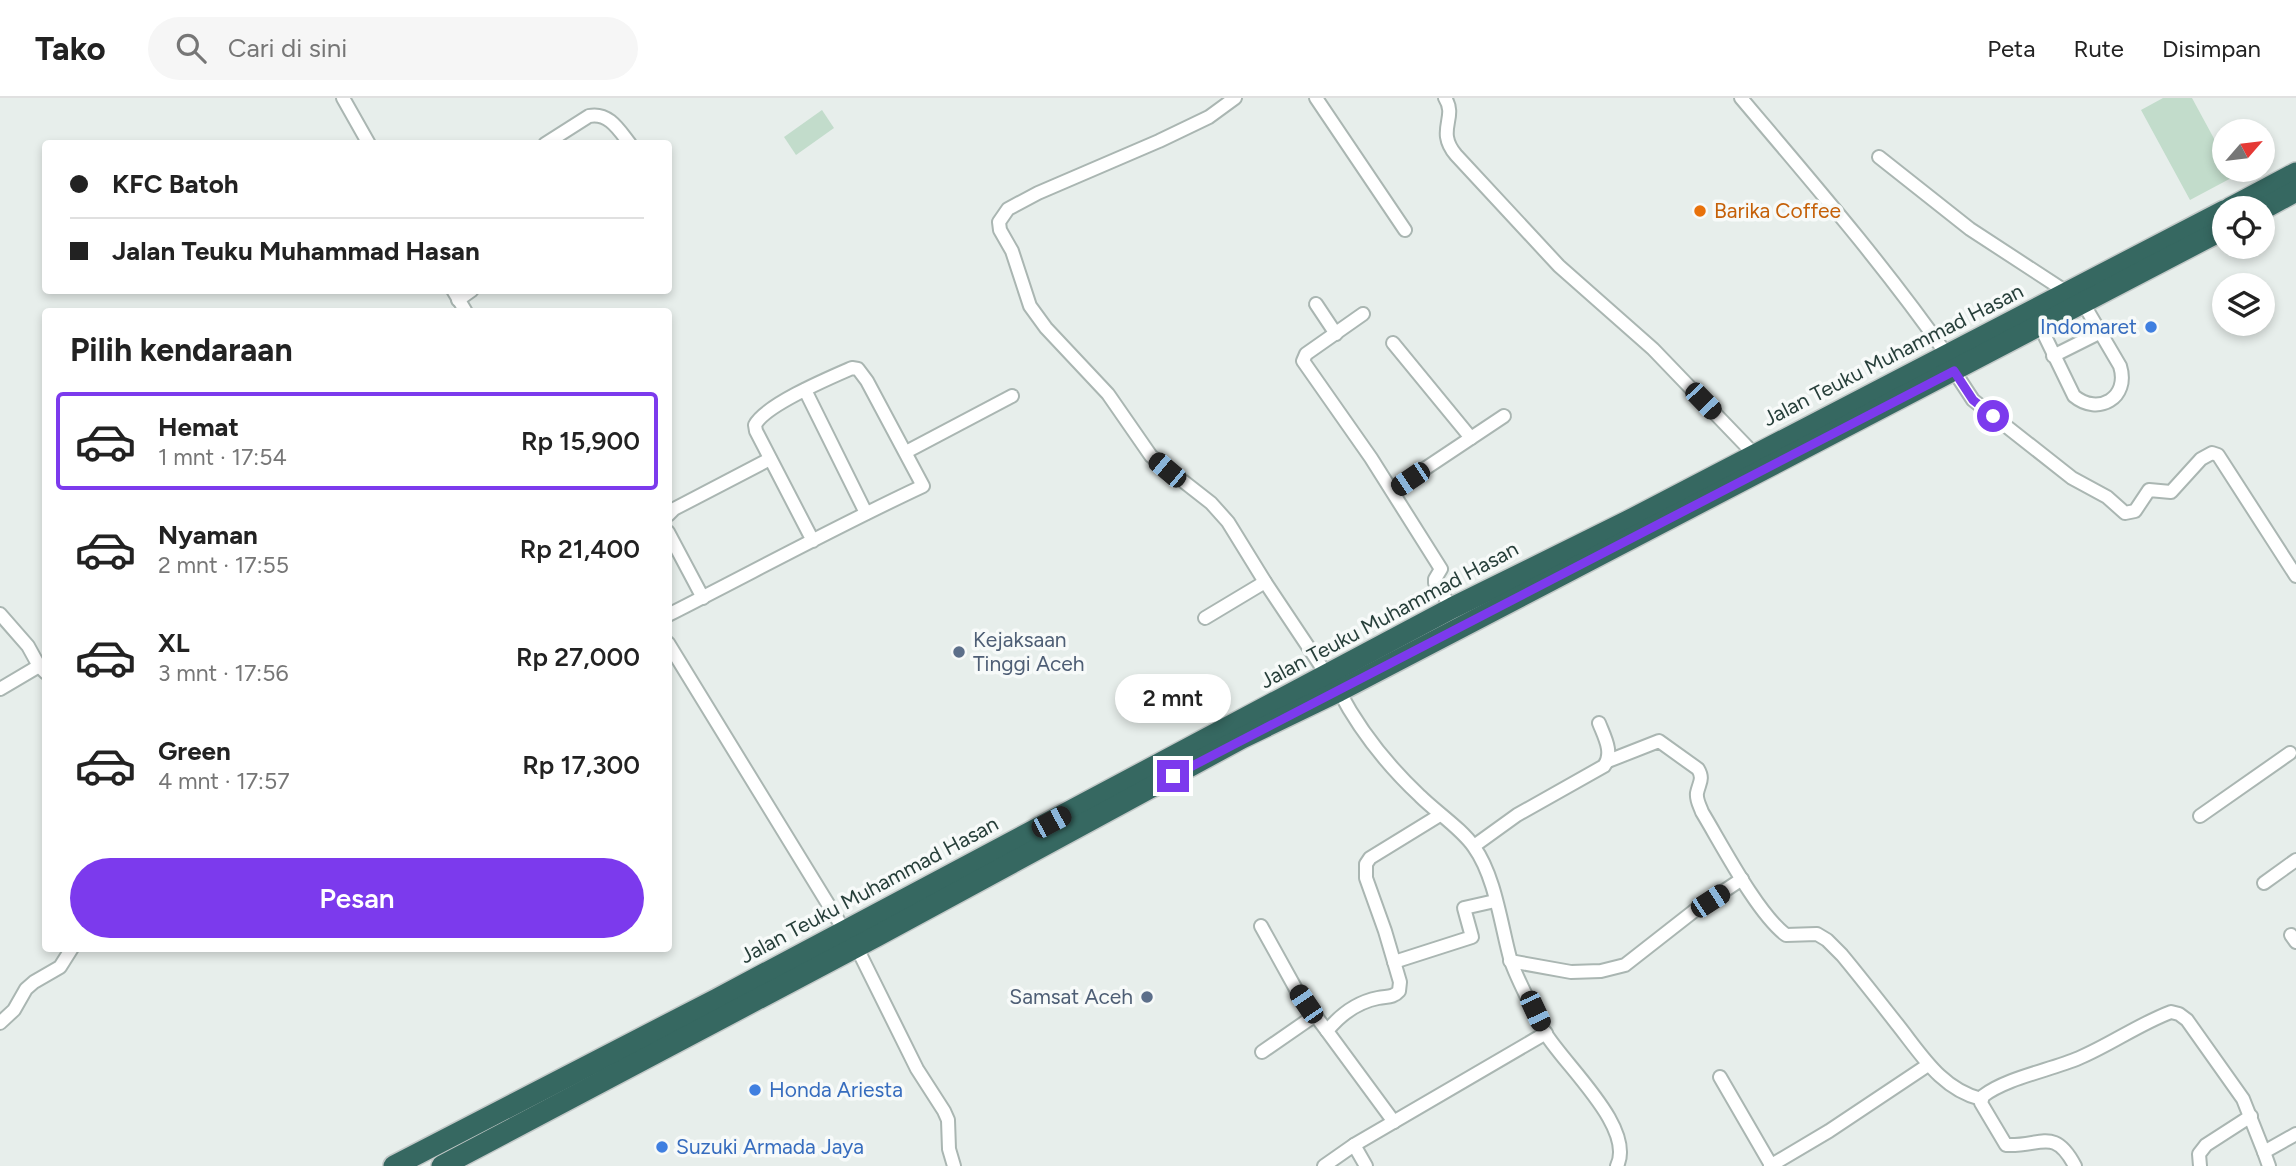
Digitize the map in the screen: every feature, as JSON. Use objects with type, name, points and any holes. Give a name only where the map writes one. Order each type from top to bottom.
[{"type":"highway","points":[[2274,196],[2296,174]]},
{"type":"highway","name":"Jalan Teuku Muhammad Hasan","points":[[1333,683],[1452,608],[1693,497],[1754,454],[1950,363],[2040,326],[2076,298],[2212,218]]},
{"type":"highway","name":"Jalan Teuku Muhammad Hasan","points":[[442,1166],[783,974],[1238,732],[2076,298],[2212,235]]},
{"type":"highway","name":"Jalan Teuku Muhammad Hasan","points":[[394,1166],[717,999],[783,974]]},
{"type":"street","points":[[343,98],[367,140]]},
{"type":"street","points":[[1235,98],[1209,117],[1008,209],[999,222],[1000,230],[1012,251],[1030,306],[1046,328],[1108,394],[1151,456],[1210,503],[1228,522],[1351,714],[1394,771],[1474,846],[1485,868],[1510,961],[1546,1033],[1600,1102],[1622,1151],[1617,1166]]},
{"type":"street","points":[[1316,98],[1405,230]]},
{"type":"street","points":[[1445,98],[1450,106],[1446,136],[1456,155],[1559,266],[1653,349],[1754,454]]},
{"type":"street","points":[[1741,98],[1842,217],[1917,313],[1973,400],[2072,478],[2107,497],[2126,513],[2134,510],[2149,490],[2171,492],[2201,459],[2212,453],[2218,455],[2296,576]]},
{"type":"street","points":[[551,140],[589,116],[598,115],[613,123],[627,140]]},
{"type":"street","points":[[1879,157],[1970,229],[2076,298],[2101,332],[2120,366],[2124,376],[2119,393],[2106,402],[2092,405],[2081,403],[2074,396],[2040,326]]},
{"type":"street","points":[[1316,304],[1336,334]]},
{"type":"street","points":[[1363,314],[1306,354],[1303,361],[1393,490],[1440,567],[1441,571],[1435,583],[1452,608]]},
{"type":"street","points":[[2053,356],[2101,332]]},
{"type":"street","points":[[1393,344],[1471,438]]},
{"type":"street","points":[[672,613],[923,486],[858,369],[852,368],[805,390],[758,419],[755,425],[813,541]]},
{"type":"street","points":[[805,390],[866,513]]},
{"type":"street","points":[[906,452],[1012,396]]},
{"type":"street","points":[[1393,490],[1504,416]]},
{"type":"street","points":[[672,511],[770,459]]},
{"type":"street","points":[[672,539],[703,597]]},
{"type":"street","points":[[1205,618],[1265,582]]},
{"type":"street","points":[[0,614],[28,646],[42,670],[0,689]]},
{"type":"street","points":[[672,649],[850,938],[912,1059],[944,1111],[948,1120],[949,1149],[954,1166]]},
{"type":"street","points":[[1598,723],[1608,748],[1608,761]]},
{"type":"street","points":[[1474,846],[1517,815],[1604,766],[1608,761],[1659,741],[1698,769],[1701,775],[1698,801],[1702,813],[1742,879],[1780,930],[1794,936],[1817,934],[1835,947],[1928,1065],[1966,1095],[1981,1099],[1999,1136],[2006,1144],[2053,1141],[2064,1149],[2075,1166]]},
{"type":"street","points":[[2200,816],[2294,754]]},
{"type":"street","points":[[1327,1031],[1340,1017],[1355,1007],[1378,998],[1396,995],[1400,987],[1366,878],[1366,864],[1370,858],[1440,815]]},
{"type":"street","points":[[2264,883],[2296,860]]},
{"type":"street","points":[[1510,961],[1571,972],[1601,971],[1625,965],[1694,911],[1742,879]]},
{"type":"street","points":[[1394,962],[1472,937],[1464,908],[1495,901]]},
{"type":"street","points":[[1261,926],[1297,991],[1394,1122]]},
{"type":"street","points":[[0,1023],[14,1010],[26,989],[60,967],[69,952]]},
{"type":"street","points":[[1981,1099],[1985,1093],[2108,1046],[2171,1012],[2179,1013],[2232,1081],[2251,1116],[2269,1166]]},
{"type":"street","points":[[1262,1052],[1314,1016]]},
{"type":"street","points":[[1324,1166],[1354,1145],[1546,1033]]},
{"type":"street","points":[[1720,1077],[1771,1166],[1928,1065]]},
{"type":"street","points":[[2200,1166],[2199,1154],[2206,1145],[2251,1116]]},
{"type":"street","points":[[2264,1152],[2296,1134]]},
{"type":"street","points":[[1354,1145],[1366,1166]]},
{"type":"green space","points":[[2163,98],[2192,98],[2212,135],[2212,182],[2224,182],[2190,200],[2141,110]]},
{"type":"green space","points":[[822,110],[834,128],[796,155],[784,137]]},
{"type":"place","name":"Barika Coffee","points":[[1700,211]]},
{"type":"place","name":"Indomaret","points":[[2151,327]]},
{"type":"place","name":"Kejaksaan Tinggi Aceh","points":[[959,652]]},
{"type":"place","name":"Samsat Aceh","points":[[1147,997]]},
{"type":"place","name":"Honda Ariesta","points":[[755,1090]]},
{"type":"place","name":"Suzuki Armada Jaya","points":[[662,1147]]},
{"type":"route","points":[[1173,776],[1954,371],[1973,400],[1993,416]]}]
